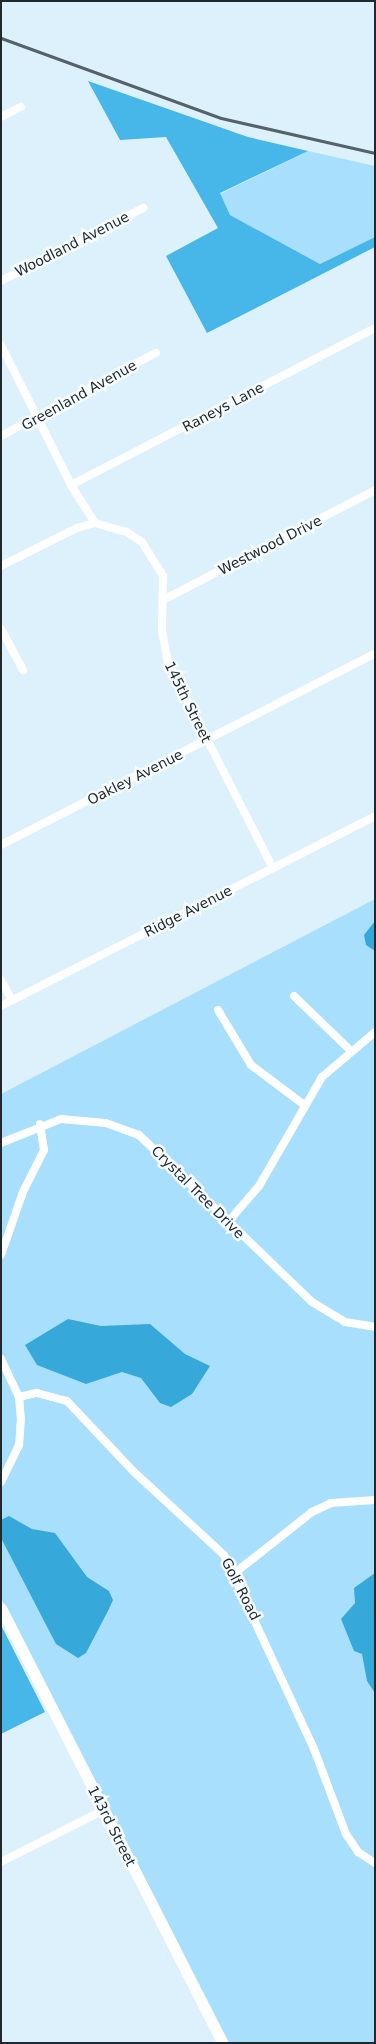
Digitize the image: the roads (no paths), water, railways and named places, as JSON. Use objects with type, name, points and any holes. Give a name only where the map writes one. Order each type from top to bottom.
[{"type":"main road","name":"143rd Street","points":[[1,1608],[223,2043]]},
{"type":"street","points":[[1,117],[21,107]]},
{"type":"street","name":"Woodland Avenue","points":[[1,281],[143,208]]},
{"type":"street","name":"Raneys Lane","points":[[71,485],[375,328]]},
{"type":"street","points":[[1,345],[71,485],[95,523],[77,528],[1,566]]},
{"type":"street","name":"Greenland Avenue","points":[[1,436],[156,353]]},
{"type":"street","name":"Westwood Drive","points":[[165,599],[375,490]]},
{"type":"street","name":"145th Street","points":[[95,523],[127,532],[142,542],[158,563],[165,599],[162,630],[168,663],[206,741],[273,868]]},
{"type":"street","points":[[1,630],[23,670]]},
{"type":"street","name":"Oakley Avenue","points":[[1,845],[375,654]]},
{"type":"street","name":"Ridge Avenue","points":[[1,1006],[375,816]]},
{"type":"street","points":[[1,980],[12,1000]]},
{"type":"street","points":[[294,996],[350,1050]]},
{"type":"street","points":[[218,1010],[251,1065],[303,1104]]},
{"type":"street","points":[[228,1222],[260,1186],[303,1104],[350,1050],[375,1032]]},
{"type":"street","name":"Crystal Tree Drive","points":[[1,1144],[40,1124],[80,1118],[139,1135],[228,1222],[328,1314],[345,1322],[375,1326]]},
{"type":"street","points":[[1,1255],[23,1192],[44,1150],[40,1124]]},
{"type":"street","points":[[1,1359],[19,1397],[19,1445],[1,1482]]},
{"type":"street","name":"Golf Road","points":[[19,1397],[37,1393],[67,1401],[133,1472],[224,1554],[236,1572],[346,1834],[358,1852],[375,1863]]},
{"type":"street","points":[[236,1572],[312,1512],[341,1501],[375,1500]]},
{"type":"street","points":[[1,1862],[104,1810]]},
{"type":"railway","points":[[1,38],[221,118],[375,153]]}]
